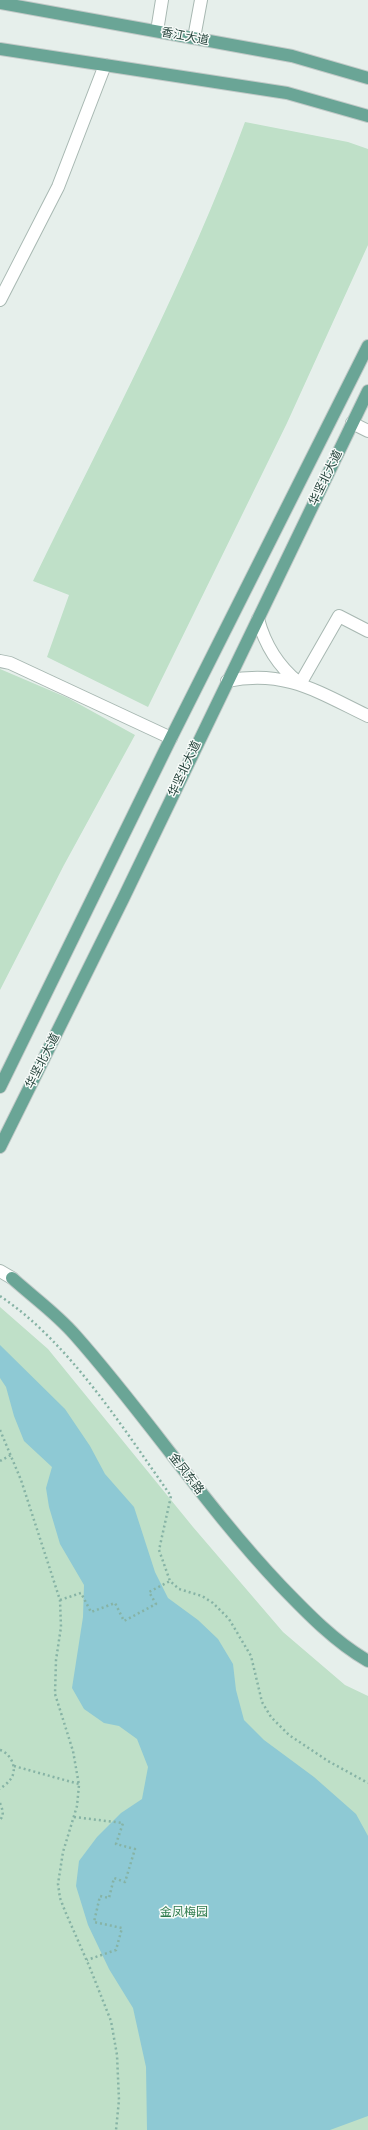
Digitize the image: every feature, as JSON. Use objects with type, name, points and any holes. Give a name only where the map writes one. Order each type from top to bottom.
[{"type":"main road","name":"香江大道","points":[[0,2],[292,56],[368,78]]},
{"type":"main road","points":[[0,50],[287,93],[368,116]]},
{"type":"main road","name":"华坚北大道","points":[[0,1087],[171,738],[368,346]]},
{"type":"main road","name":"华坚北大道","points":[[0,1147],[123,899],[368,391]]},
{"type":"main road","name":"金凤东路","points":[[12,1278],[74,1333],[124,1394],[200,1493],[265,1570],[312,1618],[368,1661]]},
{"type":"street","points":[[157,31],[162,0]]},
{"type":"street","points":[[194,38],[201,0]]},
{"type":"street","points":[[0,300],[58,187],[105,65]]},
{"type":"street","points":[[352,423],[368,431]]},
{"type":"street","points":[[300,684],[339,616],[368,631]]},
{"type":"street","points":[[258,619],[261,632],[273,656],[290,676],[300,684],[368,716]]},
{"type":"street","points":[[0,661],[10,663],[81,694],[171,738]]},
{"type":"street","points":[[227,681],[255,677],[270,678],[300,684]]},
{"type":"street","points":[[0,1271],[12,1278]]},
{"type":"path","points":[[0,1296],[15,1306],[58,1348],[91,1384],[171,1496],[159,1550],[170,1582],[179,1589],[202,1596],[213,1603],[229,1619],[251,1656],[262,1702],[271,1717],[289,1735],[328,1761],[368,1783]]},
{"type":"path","points":[[0,1430],[11,1455],[42,1540],[60,1600],[61,1627],[56,1660],[55,1694],[73,1751],[79,1785],[78,1806],[59,1868],[58,1884],[60,1898],[65,1912],[87,1960],[111,2021],[117,2055],[119,2100],[116,2130]]},
{"type":"path","points":[[0,1461],[11,1455]]},
{"type":"path","points":[[60,1600],[81,1593],[91,1612],[114,1603],[124,1621],[156,1604],[149,1592],[170,1582]]},
{"type":"path","points":[[0,1750],[10,1756],[14,1766],[13,1775],[9,1782],[0,1790]]},
{"type":"path","points":[[14,1766],[79,1785]]},
{"type":"path","points":[[0,1803],[3,1811],[3,1817],[0,1820]]},
{"type":"path","points":[[74,1817],[123,1823],[116,1844],[135,1849],[125,1882],[114,1878],[109,1898],[100,1896],[94,1922],[122,1928],[116,1950],[87,1960]]},
{"type":"green space","points":[[245,122],[348,142],[368,149],[368,245],[287,423],[148,707],[47,657],[69,595],[33,581],[172,297],[198,239]]},
{"type":"green space","points":[[0,669],[68,698],[135,735],[64,865],[0,990]]},
{"type":"green space","name":"金凤梅园","points":[[0,1307],[48,1349],[193,1527],[283,1632],[345,1685],[368,1696],[368,2130],[0,2130]]},
{"type":"water","points":[[0,1345],[65,1409],[90,1446],[105,1474],[134,1507],[155,1572],[168,1598],[198,1620],[218,1639],[233,1664],[236,1690],[244,1720],[264,1740],[314,1777],[356,1814],[368,1836],[368,2116],[330,2130],[147,2130],[146,2067],[133,2008],[109,1969],[88,1925],[76,1886],[79,1861],[97,1837],[121,1813],[142,1799],[148,1767],[137,1739],[119,1726],[104,1723],[84,1709],[72,1688],[83,1617],[84,1585],[60,1544],[49,1507],[46,1488],[52,1467],[24,1441],[14,1416],[6,1387],[0,1378]]}]
